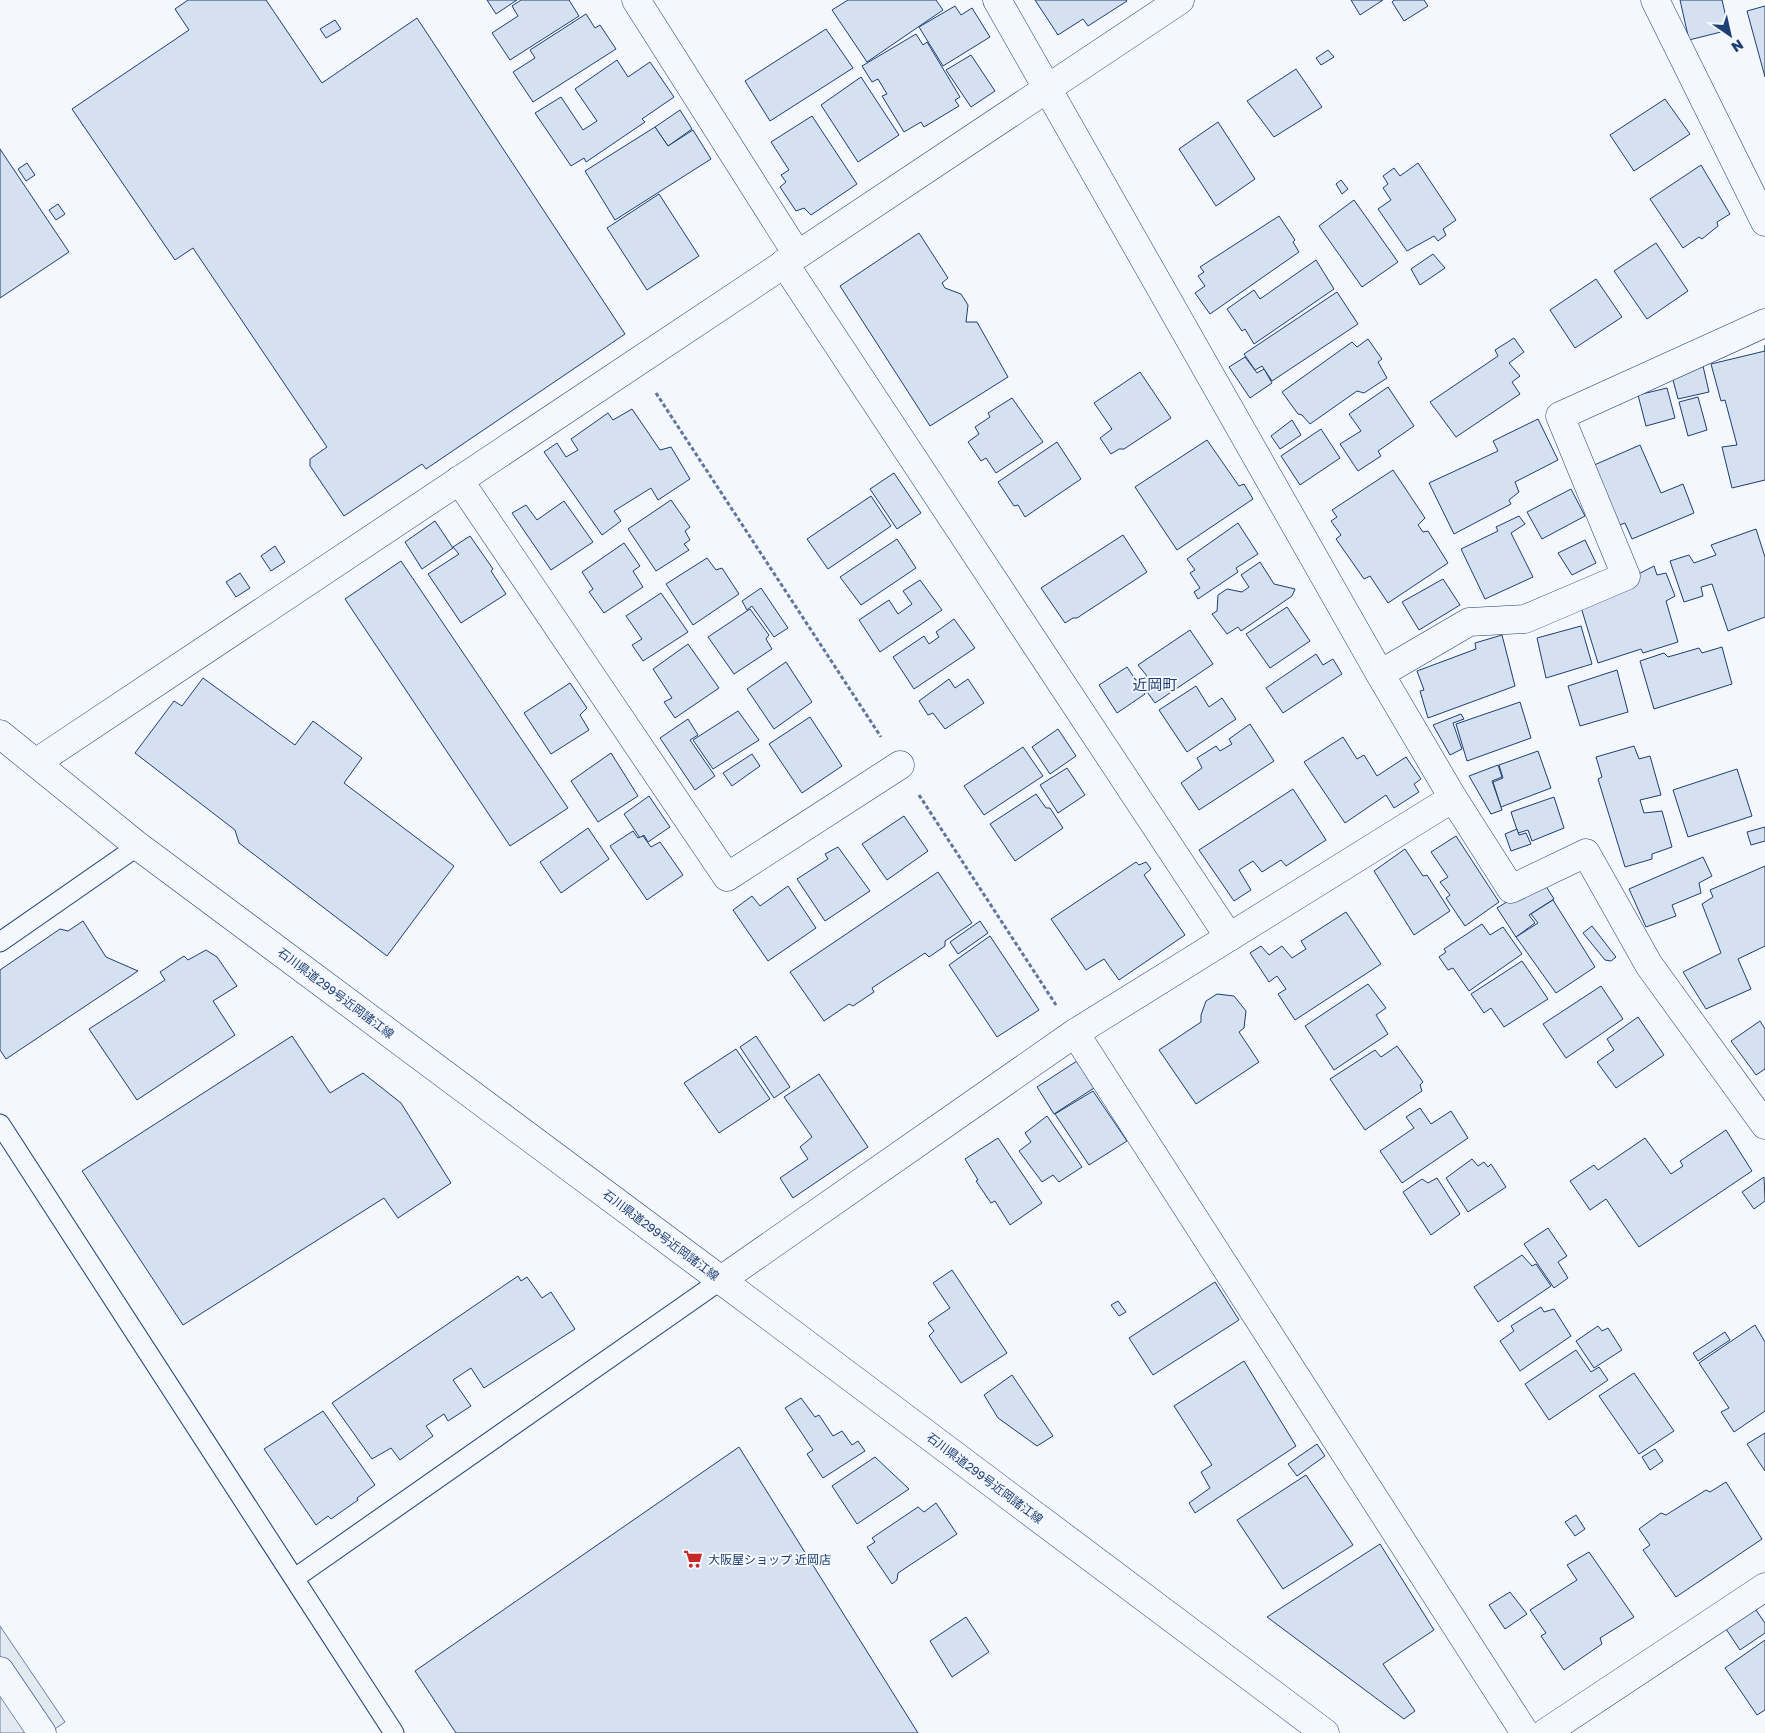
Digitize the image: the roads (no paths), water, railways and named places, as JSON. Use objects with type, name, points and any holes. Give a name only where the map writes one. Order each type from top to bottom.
[{"type":"street","points":[[636,0],[791,259],[1229,937]]},
{"type":"street","points":[[997,0],[1380,674],[1453,798],[1512,889],[1586,853],[1648,965],[1765,1125]]},
{"type":"street","points":[[36,762],[1180,0]]},
{"type":"street","points":[[1655,0],[1765,222]]},
{"type":"street","points":[[1380,674],[1469,622],[1525,620],[1626,576],[1560,416],[1765,323]]},
{"type":"street","points":[[459,480],[727,877],[900,765]]},
{"type":"street","name":"石川県道299号近岡諸江線","points":[[0,734],[138,846],[1325,1733]]},
{"type":"street","points":[[721,1280],[1075,1033],[1453,798]]},
{"type":"street","points":[[1075,1033],[1525,1733]]},
{"type":"street","points":[[1544,1733],[1765,1587]]},
{"type":"street","points":[[0,1671],[42,1733]]},
{"type":"lane","points":[[0,942],[138,846]]},
{"type":"lane","points":[[0,1124],[394,1733]]},
{"type":"lane","points":[[295,1578],[721,1280]]},
{"type":"place","name":"大阪屋ショップ 近岡店","points":[[693,1559]]},
{"type":"district","name":"近岡町","points":[[1155,684]]}]
